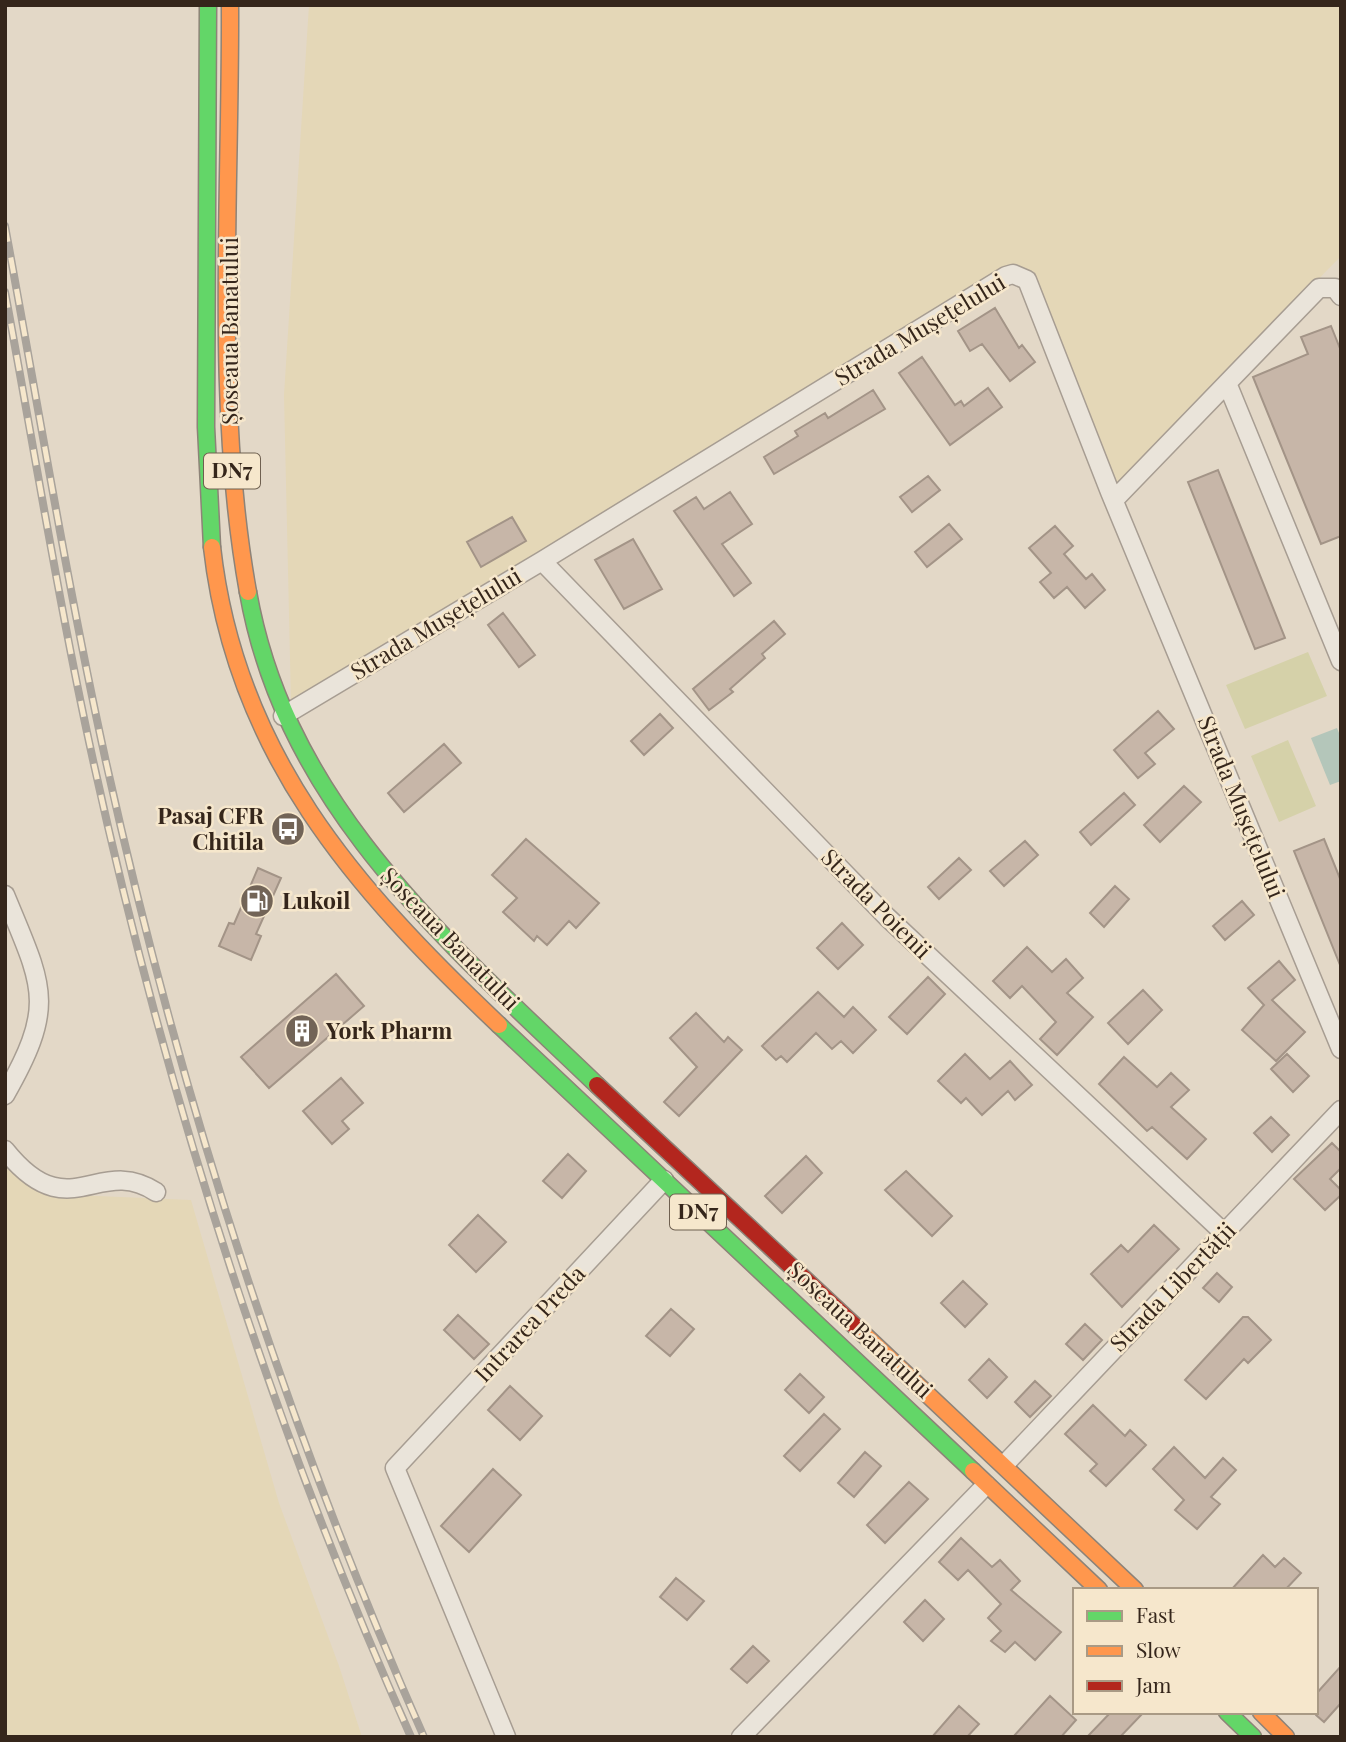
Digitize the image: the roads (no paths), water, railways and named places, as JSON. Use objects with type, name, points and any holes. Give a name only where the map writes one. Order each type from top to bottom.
[{"type":"main road","name":"Șoseaua Banatului","points":[[209,11],[206,369],[208,493],[221,598],[233,656],[267,743],[314,819],[382,906],[438,967],[1097,1588]]},
{"type":"main road","name":"Șoseaua Banatului","points":[[230,11],[228,370],[236,527],[258,643],[283,716],[314,776],[337,811],[418,912],[664,1149],[1004,1464],[1133,1588]]},
{"type":"main road","points":[[1229,1714],[1253,1737]]},
{"type":"main road","points":[[1263,1714],[1286,1737]]},
{"type":"street","name":"Strada Mușețelului","points":[[283,716],[1013,274],[1027,280],[1114,500],[1341,1049]]},
{"type":"street","points":[[1114,500],[1319,288],[1335,288],[1341,296]]},
{"type":"street","points":[[1227,383],[1341,661]]},
{"type":"street","name":"Strada Poienii","points":[[542,561],[887,917],[1224,1233]]},
{"type":"street","points":[[5,895],[36,970],[41,1000],[28,1055],[5,1095]]},
{"type":"street","name":"Strada Libertății","points":[[1004,1464],[1341,1111]]},
{"type":"street","points":[[5,1150],[37,1182],[53,1188],[76,1190],[125,1180],[140,1182],[156,1192]]},
{"type":"street","name":"Intrarea Preda","points":[[506,1737],[395,1468],[664,1180]]},
{"type":"street","points":[[741,1737],[986,1485]]},
{"type":"railway","points":[[5,226],[92,695],[135,887],[167,1011],[202,1135],[282,1379],[373,1619],[424,1737]]},
{"type":"railway","points":[[5,292],[93,760],[154,1010],[227,1256],[268,1378],[360,1619],[411,1737]]},
{"type":"place","name":"Pasaj CFR Chitila","points":[[288,829]]},
{"type":"place","name":"Lukoil","points":[[257,901]]},
{"type":"place","name":"York Pharm","points":[[302,1031]]}]
